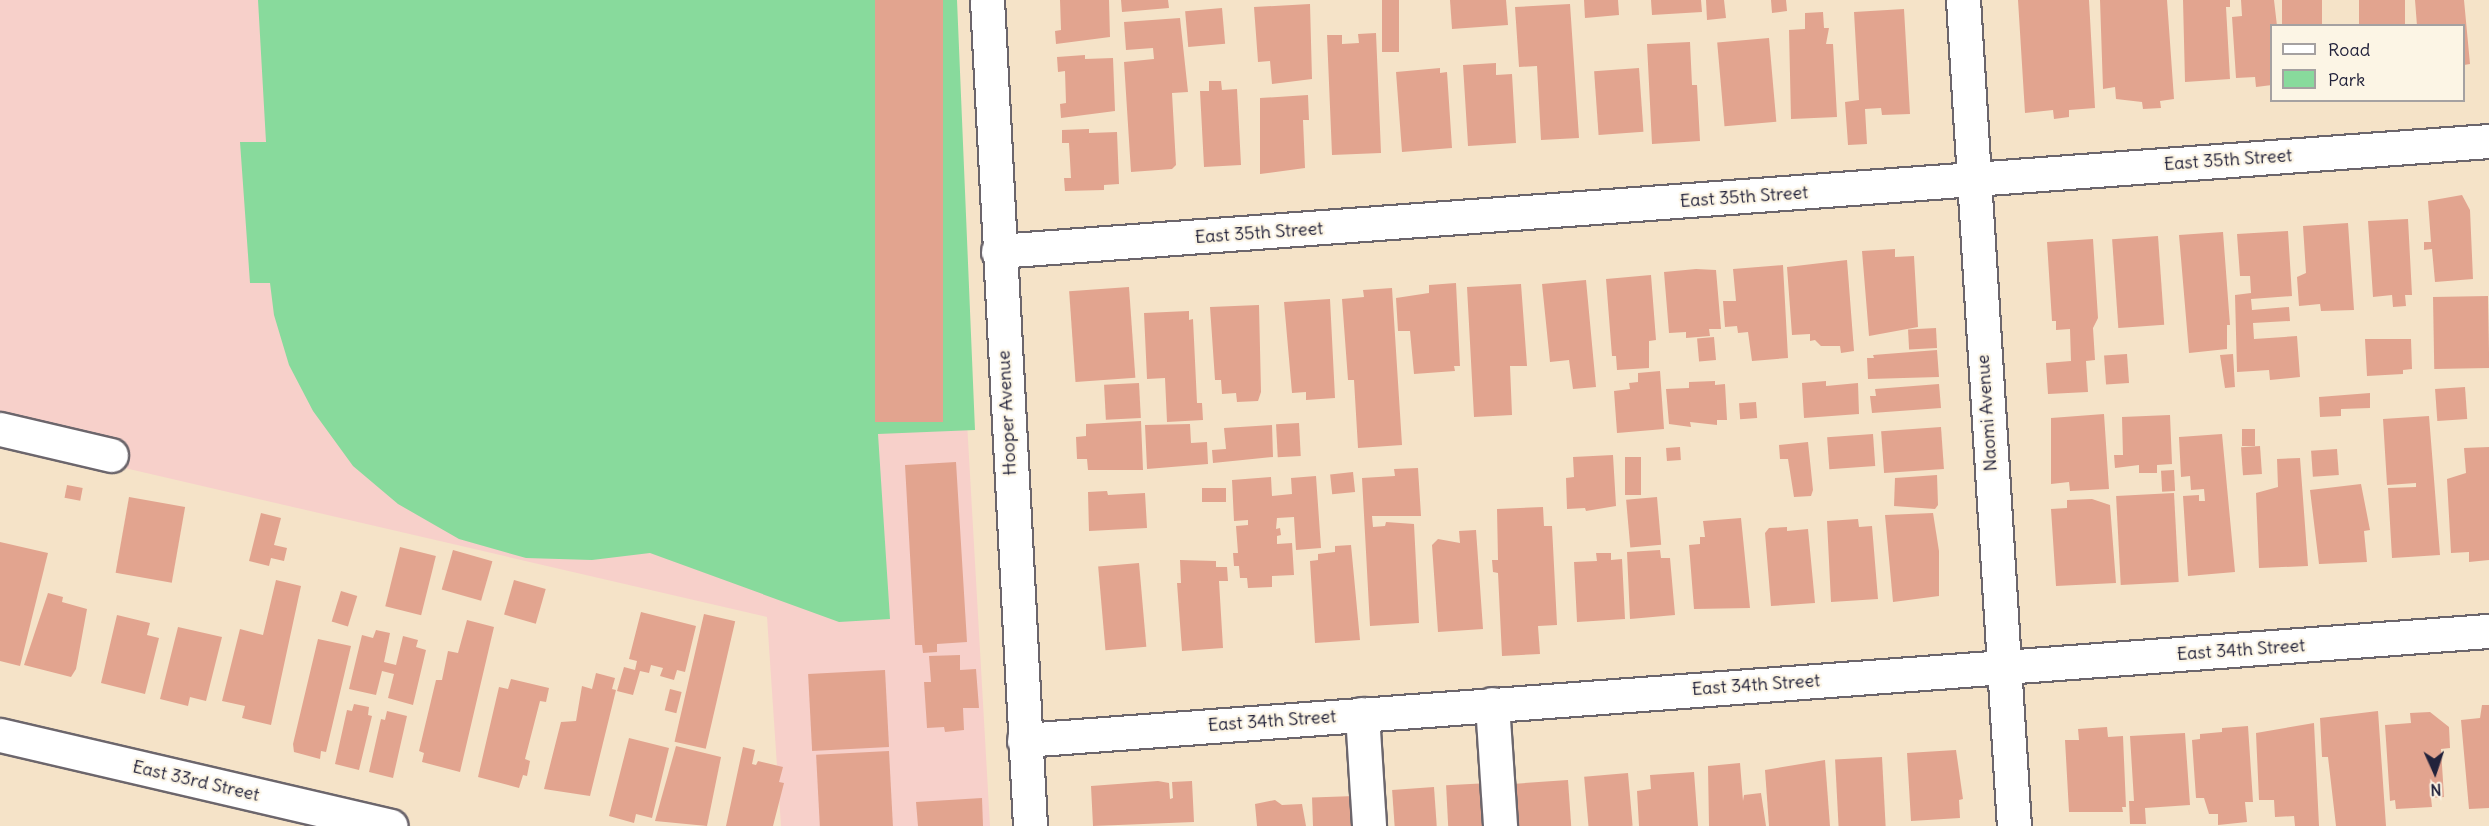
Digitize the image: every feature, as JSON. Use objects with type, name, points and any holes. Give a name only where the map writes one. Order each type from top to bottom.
[{"type":"street","name":"Hooper Avenue","points":[[987,0],[998,251],[1030,826]]},
{"type":"street","name":"Naomi Avenue","points":[[1963,0],[1972,179],[2014,826]]},
{"type":"street","name":"East 35th Street","points":[[998,251],[2489,141]]},
{"type":"street","points":[[0,429],[111,455]]},
{"type":"street","name":"East 34th Street","points":[[1024,740],[2489,631]]},
{"type":"street","points":[[1492,704],[1500,826]]},
{"type":"street","points":[[1362,714],[1369,826]]},
{"type":"street","name":"East 33rd Street","points":[[0,735],[391,826]]},
{"type":"shaded area","points":[[0,0],[943,0],[990,826],[781,826],[767,617],[0,439]]},
{"type":"green space","points":[[258,0],[957,0],[975,430],[878,434],[890,619],[839,622],[650,553],[592,560],[526,558],[459,539],[398,504],[353,466],[313,411],[289,365],[274,315],[270,283],[250,283],[240,142],[266,142]]},
{"type":"building","points":[[875,0],[943,0],[943,422],[875,422]]},
{"type":"building","points":[[1060,0],[1109,0],[1110,37],[1056,44],[1055,31],[1061,30]]},
{"type":"building","points":[[1121,0],[1168,0],[1169,8],[1122,12]]},
{"type":"building","points":[[1382,0],[1399,0],[1399,52],[1382,52]]},
{"type":"building","points":[[1450,0],[1506,0],[1508,25],[1452,29]]},
{"type":"building","points":[[1584,0],[1618,0],[1619,15],[1585,18]]},
{"type":"building","points":[[1651,0],[1701,0],[1702,12],[1652,15]]},
{"type":"building","points":[[1706,0],[1724,0],[1726,18],[1707,20]]},
{"type":"building","points":[[1771,0],[1786,0],[1787,11],[1772,13]]},
{"type":"building","points":[[2018,0],[2089,0],[2095,108],[2069,110],[2069,117],[2054,119],[2053,110],[2025,113]]},
{"type":"building","points":[[2100,0],[2167,0],[2174,99],[2160,101],[2161,108],[2143,109],[2142,102],[2116,99],[2115,87],[2103,89]]},
{"type":"building","points":[[2183,0],[2230,0],[2230,7],[2226,7],[2230,79],[2185,82]]},
{"type":"building","points":[[2241,0],[2274,0],[2277,24],[2270,24],[2270,85],[2256,87],[2255,77],[2236,78],[2232,17],[2242,16]]},
{"type":"building","points":[[2282,0],[2322,0],[2322,24],[2282,24]]},
{"type":"building","points":[[2359,0],[2405,0],[2405,24],[2359,24]]},
{"type":"building","points":[[2415,0],[2464,0],[2470,64],[2465,65],[2465,24],[2417,24]]},
{"type":"building","points":[[1310,4],[1312,79],[1272,84],[1270,61],[1258,62],[1254,7]]},
{"type":"building","points":[[1570,4],[1579,138],[1541,140],[1537,66],[1519,67],[1515,7]]},
{"type":"building","points":[[1222,8],[1225,44],[1188,47],[1185,11]]},
{"type":"building","points":[[1904,9],[1910,114],[1882,115],[1881,108],[1865,109],[1867,144],[1848,145],[1845,102],[1859,100],[1854,12]]},
{"type":"building","points":[[1823,12],[1824,28],[1829,28],[1826,44],[1833,44],[1837,117],[1791,119],[1789,30],[1805,29],[1805,13]]},
{"type":"building","points":[[1180,18],[1188,92],[1172,93],[1176,165],[1172,169],[1131,172],[1124,62],[1154,59],[1153,48],[1126,50],[1124,22]]},
{"type":"building","points":[[1376,33],[1381,153],[1332,155],[1327,35],[1342,35],[1342,44],[1359,43],[1358,34]]},
{"type":"building","points":[[1769,38],[1776,122],[1725,126],[1717,43]]},
{"type":"building","points":[[1690,42],[1692,85],[1697,85],[1700,141],[1652,144],[1647,44]]},
{"type":"building","points":[[1085,55],[1085,59],[1113,58],[1115,111],[1061,118],[1060,104],[1066,103],[1065,71],[1058,72],[1057,57]]},
{"type":"building","points":[[1496,63],[1496,75],[1512,74],[1516,143],[1468,146],[1463,65]]},
{"type":"building","points":[[1440,68],[1440,73],[1447,72],[1452,148],[1402,152],[1396,72]]},
{"type":"building","points":[[1639,68],[1643,132],[1599,135],[1594,71]]},
{"type":"building","points":[[1209,81],[1221,81],[1222,90],[1237,89],[1241,165],[1204,167],[1200,91],[1209,91]]},
{"type":"building","points":[[1308,95],[1309,120],[1303,120],[1305,168],[1260,174],[1260,98]]},
{"type":"building","points":[[1089,129],[1089,133],[1117,132],[1119,184],[1104,185],[1104,190],[1065,191],[1064,178],[1071,178],[1069,143],[1062,143],[1062,130]]},
{"type":"building","points":[[2462,195],[2470,210],[2473,279],[2435,282],[2432,249],[2424,250],[2424,242],[2431,242],[2428,201]]},
{"type":"building","points":[[2408,219],[2412,295],[2405,295],[2406,306],[2393,307],[2392,295],[2373,297],[2368,221]]},
{"type":"building","points":[[2348,223],[2354,310],[2321,311],[2320,304],[2299,306],[2297,277],[2306,273],[2303,226]]},
{"type":"building","points":[[2288,231],[2292,296],[2251,299],[2252,310],[2289,307],[2290,321],[2253,323],[2254,339],[2297,336],[2300,377],[2270,380],[2269,370],[2237,372],[2235,295],[2251,293],[2250,276],[2240,276],[2237,234]]},
{"type":"building","points":[[2223,232],[2230,325],[2227,325],[2227,349],[2189,353],[2179,235]]},
{"type":"building","points":[[2158,236],[2164,325],[2118,328],[2112,239]]},
{"type":"building","points":[[2093,239],[2098,318],[2093,328],[2095,360],[2086,361],[2088,392],[2048,394],[2046,363],[2071,361],[2070,329],[2056,330],[2056,321],[2052,321],[2047,242]]},
{"type":"building","points":[[1895,249],[1895,257],[1914,256],[1918,327],[1869,336],[1862,251]]},
{"type":"building","points":[[1847,260],[1854,351],[1841,353],[1840,346],[1821,346],[1815,340],[1810,341],[1810,334],[1792,335],[1787,267]]},
{"type":"building","points":[[1783,265],[1788,358],[1752,361],[1748,332],[1738,333],[1737,326],[1725,327],[1723,301],[1736,301],[1733,269]]},
{"type":"building","points":[[1716,270],[1721,329],[1709,329],[1710,336],[1686,338],[1686,332],[1669,333],[1664,272]]},
{"type":"building","points":[[1651,275],[1656,340],[1649,341],[1649,368],[1617,370],[1616,356],[1612,356],[1606,279]]},
{"type":"building","points":[[1586,280],[1596,387],[1573,389],[1569,360],[1550,362],[1542,284]]},
{"type":"building","points":[[1456,283],[1460,366],[1454,366],[1455,371],[1414,374],[1410,331],[1398,331],[1396,298],[1429,293],[1429,285]]},
{"type":"building","points":[[1521,284],[1527,366],[1510,366],[1512,415],[1474,417],[1467,287]]},
{"type":"building","points":[[1129,287],[1135,378],[1075,382],[1069,291]]},
{"type":"building","points":[[1392,288],[1402,445],[1358,448],[1354,380],[1348,380],[1342,299],[1364,297],[1363,290]]},
{"type":"building","points":[[2488,296],[2489,368],[2434,369],[2433,297]]},
{"type":"building","points":[[1330,299],[1335,398],[1306,400],[1306,392],[1292,393],[1284,302]]},
{"type":"building","points":[[1259,305],[1261,392],[1258,401],[1237,402],[1236,393],[1222,394],[1221,380],[1215,380],[1210,307]]},
{"type":"building","points":[[1189,311],[1189,320],[1193,319],[1197,403],[1202,403],[1203,420],[1167,422],[1165,378],[1147,379],[1144,313]]},
{"type":"building","points":[[1936,328],[1937,348],[1909,349],[1908,329]]},
{"type":"building","points":[[1714,337],[1716,360],[1699,361],[1697,338]]},
{"type":"building","points":[[2365,339],[2411,339],[2412,369],[2403,370],[2403,374],[2367,376]]},
{"type":"building","points":[[1937,350],[1939,377],[1868,379],[1867,358],[1874,358],[1873,355]]},
{"type":"building","points":[[2127,354],[2129,383],[2106,385],[2104,356]]},
{"type":"building","points":[[2233,354],[2235,387],[2225,388],[2220,355]]},
{"type":"building","points":[[1660,371],[1664,429],[1617,433],[1614,391],[1630,389],[1629,383],[1638,382],[1638,373]]},
{"type":"building","points":[[1715,381],[1715,385],[1725,384],[1727,420],[1717,420],[1717,425],[1690,422],[1691,427],[1669,424],[1666,389],[1689,388],[1689,382]]},
{"type":"building","points":[[1826,381],[1826,386],[1858,383],[1859,414],[1804,418],[1802,383]]},
{"type":"building","points":[[1139,383],[1141,418],[1106,420],[1104,385]]},
{"type":"building","points":[[1939,384],[1941,408],[1872,413],[1870,396],[1876,396],[1875,389]]},
{"type":"building","points":[[2465,387],[2467,419],[2437,421],[2435,389]]},
{"type":"building","points":[[2370,393],[2370,408],[2341,409],[2341,416],[2320,417],[2319,397]]},
{"type":"building","points":[[1756,402],[1757,418],[1740,419],[1739,403]]},
{"type":"building","points":[[2104,414],[2109,489],[2070,491],[2069,482],[2051,484],[2051,418]]},
{"type":"building","points":[[2170,415],[2172,464],[2157,465],[2157,473],[2139,473],[2139,465],[2115,468],[2114,455],[2123,455],[2122,417]]},
{"type":"building","points":[[2429,416],[2440,555],[2392,558],[2388,488],[2416,487],[2416,483],[2387,485],[2383,419]]},
{"type":"building","points":[[1141,421],[1143,470],[1088,470],[1087,459],[1077,459],[1076,437],[1086,436],[1086,424]]},
{"type":"building","points":[[1299,423],[1301,456],[1278,457],[1276,424]]},
{"type":"building","points":[[1190,424],[1191,443],[1207,442],[1208,464],[1147,469],[1145,425]]},
{"type":"building","points":[[1272,425],[1273,457],[1213,463],[1212,450],[1226,449],[1224,428]]},
{"type":"building","points":[[1941,427],[1944,469],[1884,473],[1881,431]]},
{"type":"building","points":[[2242,429],[2255,429],[2255,446],[2242,446]]},
{"type":"building","points":[[1873,434],[1875,466],[1829,469],[1827,437]]},
{"type":"building","points":[[2222,434],[2235,572],[2188,576],[2183,496],[2199,495],[2199,501],[2205,501],[2204,489],[2191,490],[2190,476],[2181,477],[2179,437]]},
{"type":"building","points":[[1808,442],[1813,490],[1811,496],[1794,497],[1788,459],[1780,459],[1779,445]]},
{"type":"building","points":[[2260,446],[2262,474],[2243,475],[2241,447]]},
{"type":"building","points":[[1680,447],[1681,460],[1667,461],[1666,448]]},
{"type":"building","points":[[2489,447],[2489,560],[2469,562],[2469,552],[2451,553],[2447,479],[2466,473],[2464,448]]},
{"type":"building","points":[[2337,449],[2339,475],[2313,477],[2311,451]]},
{"type":"building","points":[[1613,455],[1616,506],[1586,511],[1585,508],[1567,509],[1566,478],[1574,477],[1573,457]]},
{"type":"building","points":[[1625,457],[1641,457],[1641,495],[1625,495]]},
{"type":"building","points":[[2300,458],[2308,566],[2259,568],[2256,493],[2278,487],[2277,459]]},
{"type":"building","points":[[956,462],[967,642],[937,644],[937,652],[923,653],[922,645],[915,645],[905,465]]},
{"type":"building","points":[[1418,468],[1421,516],[1372,516],[1373,527],[1385,526],[1386,522],[1414,524],[1419,623],[1370,626],[1362,478],[1395,476],[1394,469]]},
{"type":"building","points":[[2174,470],[2175,491],[2162,492],[2161,471]]},
{"type":"building","points":[[1353,472],[1355,492],[1332,494],[1330,474]]},
{"type":"building","points":[[1937,475],[1938,505],[1935,509],[1894,506],[1895,478]]},
{"type":"building","points":[[1316,476],[1321,548],[1296,550],[1294,517],[1277,518],[1276,529],[1280,528],[1281,535],[1277,536],[1277,544],[1292,543],[1294,575],[1272,576],[1272,587],[1248,588],[1247,578],[1240,578],[1239,566],[1234,566],[1233,553],[1238,553],[1236,526],[1248,525],[1248,520],[1234,521],[1232,480],[1271,477],[1272,496],[1292,494],[1291,478]]},
{"type":"building","points":[[2361,484],[2370,530],[2364,531],[2367,562],[2319,564],[2310,490]]},
{"type":"building","points":[[67,485],[83,488],[80,501],[65,498]]},
{"type":"building","points":[[1202,488],[1226,488],[1226,502],[1202,502]]},
{"type":"building","points":[[1107,491],[1108,495],[1145,493],[1147,528],[1089,531],[1088,492]]},
{"type":"building","points":[[2174,493],[2179,582],[2121,585],[2116,496]]},
{"type":"building","points":[[129,497],[185,507],[172,583],[116,573]]},
{"type":"building","points":[[1657,497],[1661,545],[1630,548],[1626,500]]},
{"type":"building","points":[[2092,499],[2110,505],[2116,583],[2056,586],[2051,509],[2067,508],[2067,500]]},
{"type":"building","points":[[1543,507],[1544,526],[1552,526],[1557,625],[1538,626],[1540,654],[1502,656],[1498,573],[1493,572],[1492,560],[1498,560],[1497,509]]},
{"type":"building","points":[[261,513],[281,518],[274,545],[287,548],[284,561],[271,558],[269,566],[249,561]]},
{"type":"building","points":[[1933,513],[1939,551],[1939,596],[1893,602],[1885,515]]},
{"type":"building","points":[[1741,518],[1750,608],[1694,609],[1689,545],[1700,544],[1700,537],[1705,537],[1703,521]]},
{"type":"building","points":[[1858,519],[1859,527],[1872,526],[1878,599],[1831,602],[1827,521]]},
{"type":"building","points":[[1787,527],[1787,531],[1808,529],[1815,603],[1771,606],[1765,533],[1769,528]]},
{"type":"building","points":[[1476,530],[1483,629],[1438,632],[1432,545],[1438,539],[1460,543],[1459,531]]},
{"type":"building","points":[[0,542],[48,553],[20,666],[0,661]]},
{"type":"building","points":[[1351,545],[1360,640],[1315,643],[1310,561],[1318,560],[1318,554],[1335,552],[1335,546]]},
{"type":"building","points":[[400,547],[436,556],[421,615],[385,606]]},
{"type":"building","points":[[453,550],[492,561],[481,601],[442,589]]},
{"type":"building","points":[[1660,550],[1661,558],[1670,558],[1675,615],[1630,619],[1627,552]]},
{"type":"building","points":[[1596,553],[1611,553],[1611,560],[1622,559],[1625,619],[1577,622],[1574,562],[1597,561]]},
{"type":"building","points":[[1180,560],[1216,561],[1216,567],[1227,567],[1228,581],[1219,581],[1223,648],[1182,651],[1177,583],[1181,583]]},
{"type":"building","points":[[1139,563],[1146,647],[1105,650],[1098,567]]},
{"type":"building","points":[[276,580],[301,586],[271,725],[242,718],[245,706],[222,701],[240,629],[263,635]]},
{"type":"building","points":[[514,580],[546,589],[536,624],[504,615]]},
{"type":"building","points":[[341,591],[357,596],[348,627],[332,622]]},
{"type":"building","points":[[48,593],[63,597],[62,602],[87,609],[76,669],[71,677],[24,665]]},
{"type":"building","points":[[641,612],[696,626],[685,672],[677,670],[674,680],[660,676],[663,668],[651,665],[649,673],[640,671],[633,695],[617,691],[624,667],[635,670],[637,661],[629,659]]},
{"type":"building","points":[[704,614],[735,621],[706,749],[675,742]]},
{"type":"building","points":[[117,615],[150,623],[147,635],[159,638],[145,694],[101,683]]},
{"type":"building","points":[[467,620],[494,627],[460,772],[422,762],[424,753],[419,751],[436,680],[442,680],[448,651],[458,653]]},
{"type":"building","points":[[178,627],[222,637],[206,701],[190,697],[188,706],[160,699]]},
{"type":"building","points":[[376,630],[390,633],[384,662],[396,665],[403,636],[418,640],[416,647],[426,650],[413,705],[388,698],[394,674],[382,671],[376,695],[349,689],[362,635],[373,638]]},
{"type":"building","points":[[318,639],[351,646],[326,752],[321,751],[320,759],[294,752],[293,744]]},
{"type":"building","points":[[960,655],[960,670],[976,669],[979,708],[963,708],[964,730],[945,732],[944,727],[927,728],[924,682],[931,682],[929,656]]},
{"type":"building","points":[[885,670],[889,747],[812,751],[808,674]]},
{"type":"building","points":[[596,673],[615,678],[612,689],[616,690],[590,796],[544,789],[561,722],[576,721],[582,686],[592,689]]},
{"type":"building","points":[[511,679],[549,688],[546,702],[540,701],[525,759],[530,761],[527,776],[523,775],[519,788],[478,777],[499,687],[508,689]]},
{"type":"building","points":[[670,689],[682,692],[676,713],[665,710]]},
{"type":"building","points":[[354,704],[369,707],[368,715],[372,716],[359,770],[335,764],[347,710],[352,711]]},
{"type":"building","points":[[2482,705],[2489,705],[2489,808],[2469,809],[2461,720],[2480,718]]},
{"type":"building","points":[[387,711],[407,716],[393,778],[369,772],[381,719],[385,720]]},
{"type":"building","points":[[2378,711],[2386,826],[2336,826],[2328,757],[2322,757],[2320,718]]},
{"type":"building","points":[[2430,712],[2449,727],[2450,748],[2441,749],[2444,797],[2431,798],[2432,807],[2396,809],[2395,800],[2390,801],[2385,725],[2411,723],[2410,713]]},
{"type":"building","points":[[2314,723],[2319,826],[2295,826],[2294,816],[2275,817],[2274,800],[2259,800],[2256,733]]},
{"type":"building","points":[[2248,726],[2253,802],[2245,802],[2247,822],[2218,825],[2218,814],[2209,814],[2204,798],[2196,798],[2192,740],[2200,739],[2200,734],[2222,732],[2222,728]]},
{"type":"building","points":[[2107,727],[2108,737],[2123,736],[2126,807],[2122,807],[2123,812],[2069,812],[2065,740],[2079,740],[2078,729]]},
{"type":"building","points":[[2185,733],[2190,805],[2145,808],[2146,824],[2130,824],[2129,801],[2134,801],[2130,736]]},
{"type":"building","points":[[629,738],[669,748],[652,818],[636,814],[634,823],[609,816]]},
{"type":"building","points":[[676,746],[721,757],[707,826],[655,821]]},
{"type":"building","points":[[743,747],[755,750],[752,764],[756,765],[758,761],[783,767],[779,782],[784,783],[773,826],[726,826]]},
{"type":"building","points":[[1956,750],[1963,799],[1959,800],[1960,818],[1911,821],[1907,753]]},
{"type":"building","points":[[889,751],[893,826],[820,826],[816,755]]},
{"type":"building","points":[[1882,757],[1886,826],[1839,826],[1835,759]]},
{"type":"building","points":[[1825,760],[1830,826],[1769,826],[1765,770]]},
{"type":"building","points":[[1740,763],[1743,801],[1744,795],[1761,793],[1766,826],[1709,826],[1708,766]]},
{"type":"building","points":[[1694,772],[1698,826],[1639,826],[1637,791],[1651,789],[1650,775]]},
{"type":"building","points":[[1628,773],[1633,826],[1588,826],[1584,777]]},
{"type":"building","points":[[1568,780],[1571,826],[1519,826],[1516,784]]},
{"type":"building","points":[[1158,781],[1169,783],[1170,799],[1173,798],[1172,782],[1192,781],[1194,822],[1093,826],[1091,786]]},
{"type":"building","points":[[1490,783],[1492,826],[1448,826],[1446,785]]},
{"type":"building","points":[[1434,787],[1437,826],[1395,826],[1392,790]]},
{"type":"building","points":[[1355,796],[1356,826],[1313,826],[1312,798]]},
{"type":"building","points":[[982,798],[983,826],[918,826],[916,802]]},
{"type":"building","points":[[1275,800],[1282,805],[1302,804],[1306,826],[1257,826],[1255,804]]}]
